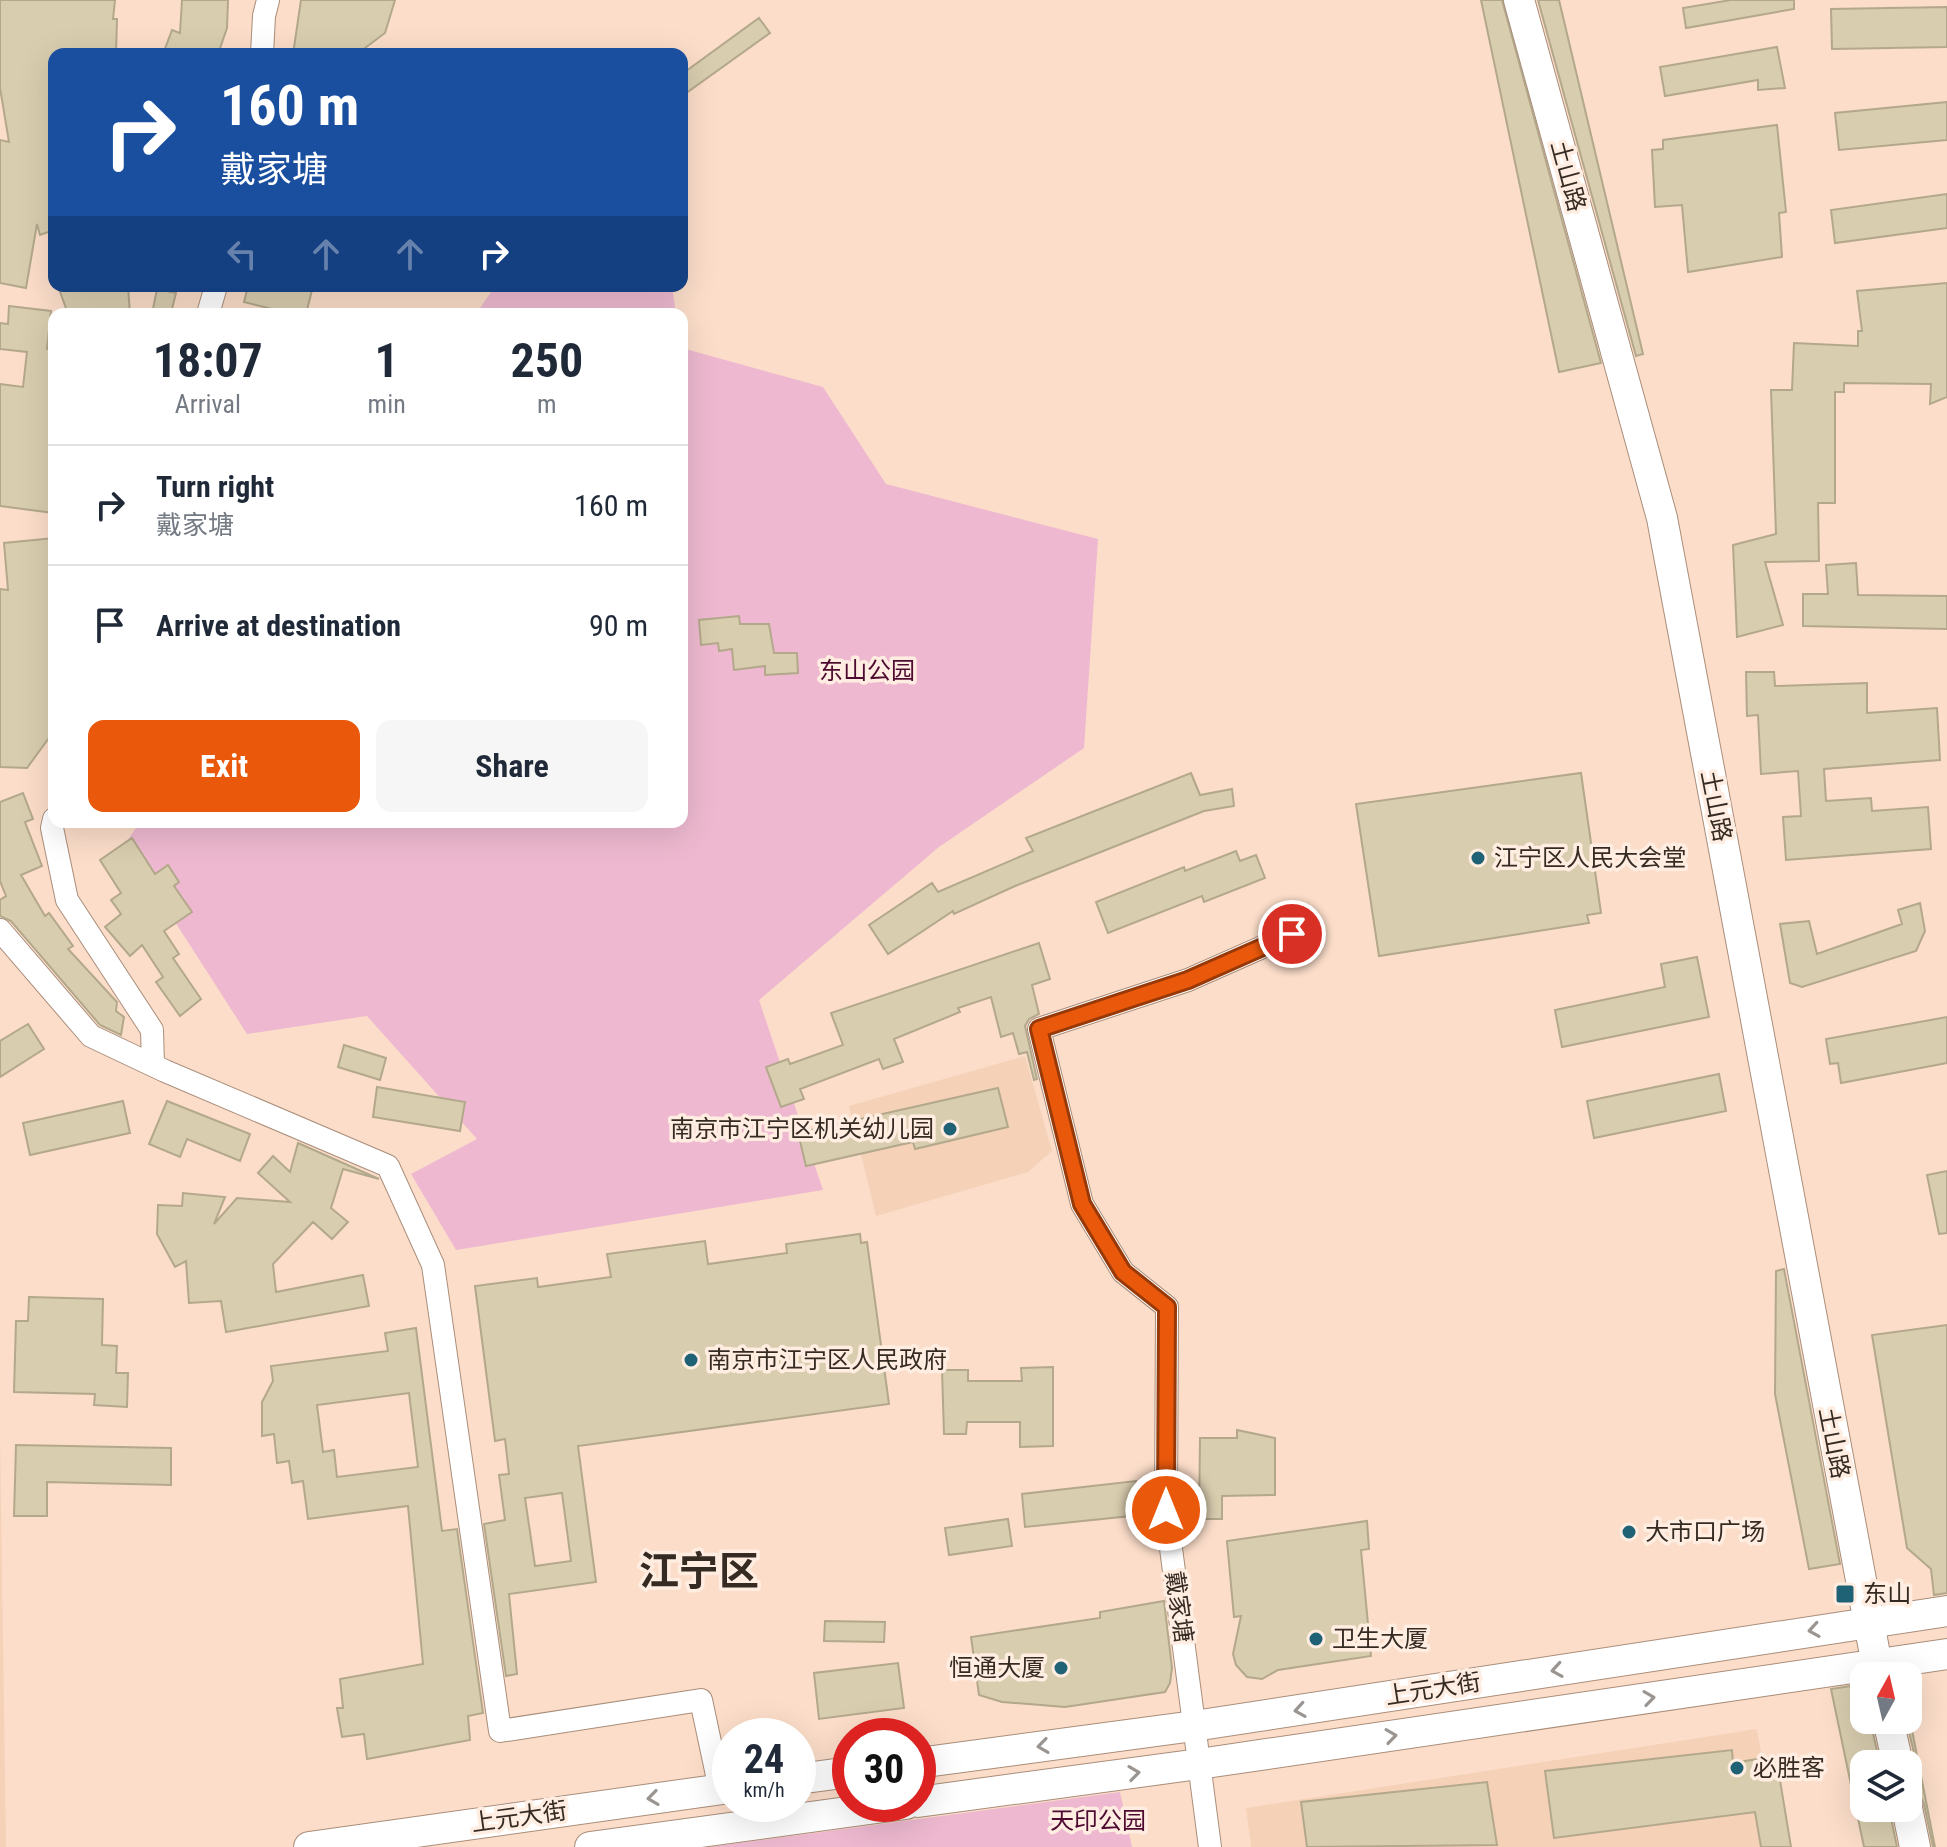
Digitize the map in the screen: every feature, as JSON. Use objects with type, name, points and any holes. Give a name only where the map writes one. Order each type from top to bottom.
[{"type":"main road","name":"土山路","points":[[1519,0],[1662,518],[1876,1662]]},
{"type":"main road","name":"上元大街","points":[[936,1761],[1194,1726],[1947,1611]]},
{"type":"main road","name":"上元大街","points":[[1912,1662],[1947,1654]]},
{"type":"main road","name":"上元大街","points":[[936,1800],[1850,1674]]},
{"type":"main road","name":"上元大街","points":[[317,1846],[712,1790]]},
{"type":"main road","name":"上元大街","points":[[590,1847],[832,1814]]},
{"type":"main road","points":[[1910,1822],[1915,1847]]},
{"type":"street","points":[[262,48],[268,0]]},
{"type":"street","points":[[52,828],[67,900],[152,1030],[153,1065]]},
{"type":"street","points":[[0,930],[91,1036],[388,1166],[433,1265],[500,1731],[701,1700],[712,1740]]},
{"type":"street","name":"戴家塘","points":[[1194,1726],[1166,1510],[1167,1307],[1123,1272],[1082,1204],[1039,1029],[1188,980],[1292,934]]},
{"type":"street","points":[[1194,1726],[1210,1847]]},
{"type":"shaded area","name":"南京市江宁区机关幼儿园","points":[[1025,1056],[1052,1151],[1028,1172],[876,1216],[849,1106]]},
{"type":"shaded area","points":[[0,1437],[6,1847],[0,1847]]},
{"type":"shaded area","points":[[1757,1729],[1777,1847],[1251,1847],[1246,1808]]},
{"type":"green space","points":[[491,292],[673,292],[675,308],[480,308]]},
{"type":"green space","name":"东山公园","points":[[688,350],[823,387],[886,484],[1098,539],[1084,748],[939,847],[759,1000],[823,1190],[456,1250],[411,1174],[477,1139],[367,1016],[247,1034],[125,844],[136,828],[688,828]]},
{"type":"green space","name":"天印公园","points":[[1120,1792],[1132,1847],[709,1847],[896,1822],[936,1822],[936,1817]]},
{"type":"building","points":[[0,0],[115,0],[113,19],[117,19],[116,48],[48,48],[48,232],[40,235],[37,224],[26,288],[0,283],[0,140],[9,142],[0,88]]},
{"type":"building","points":[[182,0],[228,0],[227,28],[220,48],[165,48],[172,30],[180,33]]},
{"type":"building","points":[[301,0],[395,0],[385,33],[365,48],[294,48]]},
{"type":"building","points":[[1481,0],[1502,0],[1601,363],[1559,372]]},
{"type":"building","points":[[1538,0],[1559,0],[1643,354],[1636,356]]},
{"type":"building","points":[[1731,0],[1794,0],[1794,9],[1686,28],[1683,8]]},
{"type":"building","points":[[1947,7],[1947,47],[1832,49],[1831,9]]},
{"type":"building","points":[[759,18],[770,33],[688,92],[688,70]]},
{"type":"building","points":[[1777,47],[1785,88],[1758,90],[1758,80],[1665,96],[1660,67]]},
{"type":"building","points":[[1947,102],[1947,140],[1839,150],[1835,113]]},
{"type":"building","points":[[1777,125],[1786,212],[1779,213],[1782,257],[1688,272],[1682,205],[1655,207],[1652,150],[1663,149],[1663,140]]},
{"type":"building","points":[[1947,194],[1947,228],[1835,243],[1831,210]]},
{"type":"building","points":[[1947,283],[1947,397],[1930,404],[1931,384],[1844,383],[1844,392],[1835,392],[1835,503],[1818,503],[1819,561],[1765,562],[1783,625],[1737,637],[1733,545],[1776,534],[1771,390],[1792,390],[1794,343],[1858,346],[1858,331],[1862,331],[1857,291]]},
{"type":"building","points":[[60,292],[128,292],[130,308],[66,308]]},
{"type":"building","points":[[156,292],[176,293],[172,308],[153,308]]},
{"type":"building","points":[[246,292],[312,292],[308,308],[268,308],[244,302]]},
{"type":"building","points":[[9,306],[48,311],[48,512],[0,506],[0,384],[23,387],[27,352],[0,349],[0,323],[8,324]]},
{"type":"building","points":[[48,539],[48,739],[27,768],[0,767],[0,589],[8,590],[4,543]]},
{"type":"building","points":[[1856,563],[1858,595],[1947,596],[1947,629],[1803,626],[1803,594],[1828,594],[1826,565]]},
{"type":"building","points":[[739,616],[740,624],[769,624],[774,653],[797,653],[798,673],[765,675],[765,666],[734,670],[732,649],[719,651],[718,643],[701,645],[699,620]]},
{"type":"building","points":[[1746,672],[1774,672],[1775,686],[1867,683],[1867,713],[1937,708],[1940,760],[1824,769],[1826,801],[1871,798],[1872,811],[1928,807],[1931,849],[1786,860],[1783,817],[1801,816],[1798,771],[1761,774],[1758,715],[1747,716]]},
{"type":"building","points":[[1191,773],[1200,795],[1232,789],[1234,806],[1204,811],[1015,886],[954,914],[953,911],[888,954],[869,925],[932,883],[938,892],[1033,851],[1026,838]]},
{"type":"building","name":"江宁区人民大会堂","points":[[1581,773],[1601,913],[1587,915],[1589,923],[1379,956],[1356,804]]},
{"type":"building","points":[[23,793],[33,819],[25,822],[42,866],[21,875],[45,916],[49,913],[73,946],[68,949],[117,1002],[116,1011],[124,1017],[121,1035],[100,1025],[11,921],[0,916],[0,900],[6,896],[0,881],[0,802]]},
{"type":"building","points":[[132,838],[155,874],[168,865],[179,882],[174,886],[192,912],[164,931],[179,954],[173,958],[201,999],[180,1016],[156,982],[163,977],[142,945],[130,956],[105,927],[121,914],[111,900],[121,893],[100,860]]},
{"type":"building","points":[[1236,851],[1240,861],[1256,855],[1265,878],[1204,902],[1202,896],[1108,933],[1096,902],[1184,867],[1185,871]]},
{"type":"building","points":[[1920,903],[1925,931],[1916,951],[1802,987],[1790,983],[1780,924],[1809,921],[1817,954],[1902,924],[1898,910]]},
{"type":"building","points":[[1039,943],[1050,979],[1032,985],[1039,1014],[1029,1019],[1025,1026],[1037,1079],[1034,1080],[1027,1052],[1019,1054],[1013,1033],[1001,1037],[991,997],[958,1008],[960,1012],[894,1039],[903,1062],[883,1069],[879,1059],[800,1089],[804,1099],[781,1107],[766,1067],[788,1059],[790,1064],[843,1045],[831,1013]]},
{"type":"building","points":[[1697,957],[1709,1017],[1562,1047],[1555,1010],[1665,987],[1661,964]]},
{"type":"building","points":[[1947,1017],[1947,1063],[1841,1083],[1838,1063],[1830,1064],[1826,1039]]},
{"type":"building","points":[[28,1024],[44,1049],[0,1077],[0,1041]]},
{"type":"building","points":[[344,1045],[386,1058],[380,1080],[338,1067]]},
{"type":"building","points":[[1719,1074],[1726,1111],[1594,1138],[1587,1101]]},
{"type":"building","points":[[377,1087],[465,1102],[460,1131],[373,1117]]},
{"type":"building","points":[[998,1088],[1008,1127],[915,1149],[913,1142],[806,1166],[798,1133]]},
{"type":"building","points":[[123,1101],[130,1133],[30,1155],[23,1123]]},
{"type":"building","points":[[167,1101],[250,1134],[240,1161],[187,1139],[180,1157],[149,1144]]},
{"type":"building","points":[[298,1143],[379,1179],[343,1169],[331,1208],[348,1222],[332,1239],[313,1222],[273,1264],[276,1292],[363,1275],[369,1306],[226,1332],[221,1301],[189,1303],[186,1261],[175,1267],[157,1234],[158,1205],[182,1206],[183,1193],[225,1197],[214,1224],[237,1198],[290,1202],[258,1173],[273,1156],[290,1172]]},
{"type":"building","points":[[1947,1171],[1947,1233],[1939,1234],[1927,1175]]},
{"type":"building","points":[[860,1234],[861,1243],[867,1242],[889,1404],[578,1446],[596,1582],[509,1594],[517,1674],[506,1676],[484,1524],[505,1520],[499,1475],[509,1474],[505,1439],[495,1441],[475,1286],[537,1278],[538,1287],[611,1277],[607,1254],[705,1241],[708,1264],[787,1253],[786,1244]],"holes":[[[562,1493],[571,1561],[535,1566],[525,1498]]]},
{"type":"building","points":[[1784,1269],[1840,1564],[1809,1569],[1775,1394],[1776,1271]]},
{"type":"building","points":[[29,1297],[103,1299],[102,1345],[117,1346],[116,1373],[128,1373],[127,1407],[94,1405],[95,1394],[14,1392],[16,1321],[28,1321]]},
{"type":"building","points":[[1947,1325],[1947,1593],[1934,1595],[1931,1569],[1907,1548],[1872,1335]]},
{"type":"building","points":[[416,1328],[442,1531],[457,1529],[483,1713],[468,1716],[470,1740],[367,1759],[364,1734],[342,1737],[337,1708],[343,1708],[340,1679],[423,1664],[408,1506],[308,1519],[303,1481],[292,1483],[289,1461],[277,1463],[274,1434],[262,1436],[262,1402],[273,1381],[271,1366],[388,1351],[385,1333]],"holes":[[[409,1393],[418,1467],[337,1477],[334,1450],[323,1452],[317,1405]]]},
{"type":"building","points":[[1053,1367],[1053,1446],[1020,1447],[1020,1422],[967,1422],[966,1434],[944,1434],[942,1370],[968,1370],[968,1381],[1022,1381],[1021,1368]]},
{"type":"building","points":[[1237,1430],[1275,1438],[1275,1495],[1222,1496],[1222,1519],[1199,1519],[1200,1438],[1237,1438]]},
{"type":"building","points":[[16,1445],[171,1448],[171,1485],[47,1482],[47,1516],[14,1516]]},
{"type":"building","points":[[1136,1481],[1140,1515],[1025,1527],[1022,1494]]},
{"type":"building","points":[[1008,1519],[1012,1546],[949,1555],[945,1528]]},
{"type":"building","points":[[1367,1521],[1369,1549],[1361,1550],[1371,1656],[1278,1670],[1262,1679],[1247,1677],[1236,1665],[1233,1654],[1241,1616],[1234,1617],[1227,1541]]},
{"type":"building","name":"恒通大厦","points":[[1164,1601],[1172,1668],[1165,1692],[1065,1707],[1002,1702],[979,1695],[971,1637],[1100,1618],[1100,1612]]},
{"type":"building","points":[[825,1621],[885,1622],[884,1642],[824,1641]]},
{"type":"building","points":[[898,1663],[904,1708],[819,1719],[814,1673]]},
{"type":"building","points":[[1850,1686],[1850,1734],[1873,1734],[1877,1750],[1850,1750],[1850,1780],[1831,1689]]},
{"type":"building","points":[[1909,1734],[1913,1734],[1916,1750]]},
{"type":"building","points":[[1732,1750],[1733,1763],[1776,1756],[1791,1847],[1761,1847],[1755,1812],[1554,1838],[1545,1771]]},
{"type":"building","points":[[1922,1781],[1935,1847],[1933,1847]]},
{"type":"building","points":[[1487,1782],[1497,1845],[1307,1847],[1301,1802]]},
{"type":"building","points":[[1859,1822],[1892,1822],[1897,1847],[1864,1847]]},
{"type":"place","name":"江宁区人民大会堂","points":[[1478,858]]},
{"type":"place","name":"南京市江宁区机关幼儿园","points":[[950,1129]]},
{"type":"place","name":"南京市江宁区人民政府","points":[[691,1360]]},
{"type":"place","name":"大市口广场","points":[[1629,1532]]},
{"type":"place","name":"东山","points":[[1845,1594]]},
{"type":"place","name":"卫生大厦","points":[[1316,1639]]},
{"type":"place","name":"恒通大厦","points":[[1061,1668]]},
{"type":"place","name":"必胜客","points":[[1737,1768]]},
{"type":"district","name":"江宁区","points":[[699,1571]]},
{"type":"route","points":[[1166,1510],[1167,1307],[1123,1272],[1082,1204],[1039,1029],[1188,980],[1292,934]]}]
